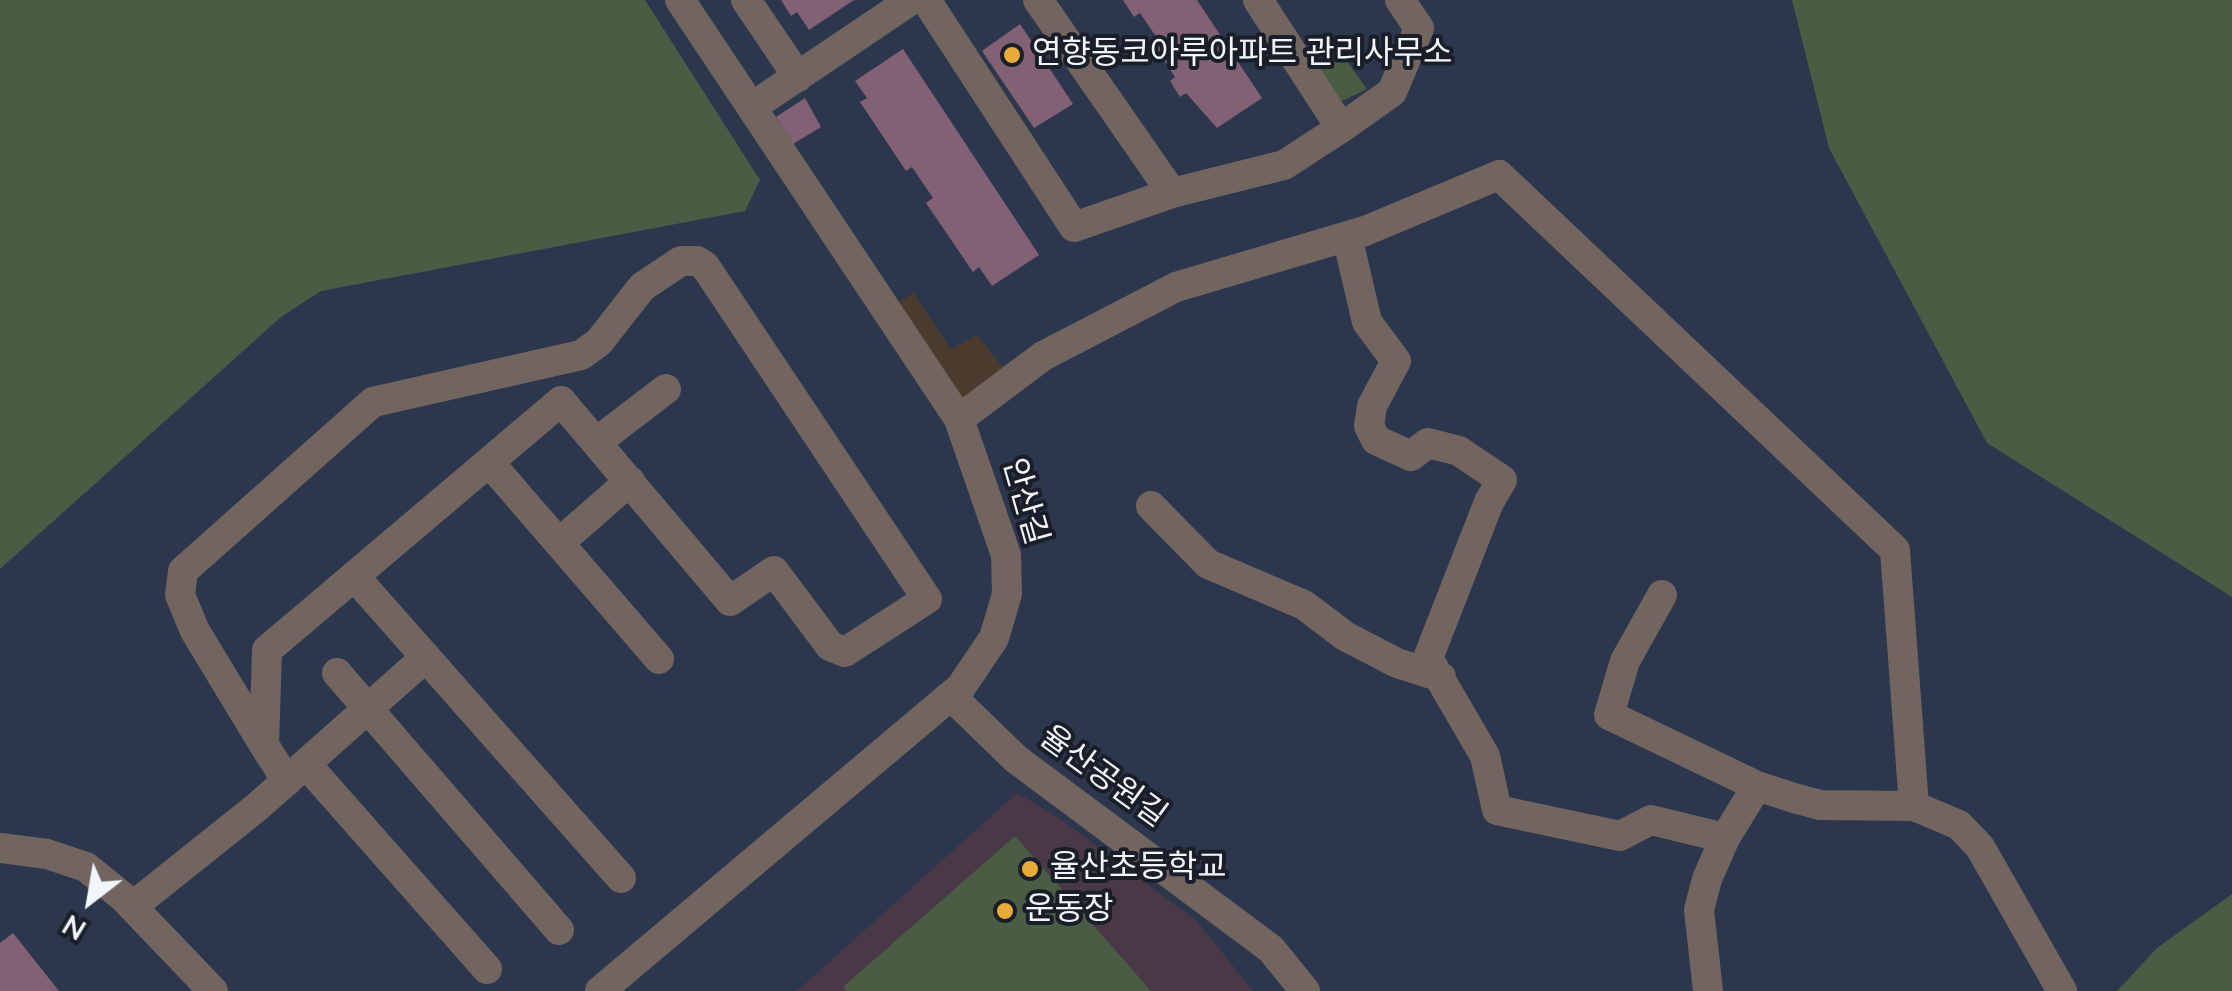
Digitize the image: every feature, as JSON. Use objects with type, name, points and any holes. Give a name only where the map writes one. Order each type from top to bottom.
[{"type":"street","name":"안산길","points":[[600,991],[951,696],[982,662],[1007,594],[1006,554],[959,419],[680,0]]},
{"type":"street","points":[[746,0],[798,76]]},
{"type":"street","points":[[752,108],[912,0]]},
{"type":"street","points":[[926,0],[1074,227],[1172,193],[1284,164],[1392,92],[1419,28],[1400,0]]},
{"type":"street","points":[[1038,0],[1172,193]]},
{"type":"street","points":[[1258,0],[1340,128]]},
{"type":"street","points":[[959,419],[1042,356],[1176,287],[1347,236],[1499,176],[1895,550],[1914,806]]},
{"type":"street","points":[[1347,236],[1367,322],[1396,361],[1372,406],[1369,426],[1376,440],[1412,456],[1428,443],[1459,451],[1502,480],[1489,502],[1428,658],[1485,756],[1496,810],[1620,836],[1651,820],[1724,838]]},
{"type":"street","points":[[264,745],[267,650],[561,401],[730,601],[774,570],[837,650],[852,651],[927,599],[705,266],[697,261],[680,261],[642,287],[599,342],[580,356],[373,402],[183,572],[180,594],[195,631],[264,745],[296,772],[487,969]]},
{"type":"street","points":[[598,441],[666,389]]},
{"type":"street","points":[[489,462],[659,660]]},
{"type":"street","points":[[559,543],[630,481]]},
{"type":"street","points":[[1151,506],[1208,564],[1304,605],[1344,636],[1397,663],[1440,677]]},
{"type":"street","points":[[354,576],[621,878]]},
{"type":"street","points":[[1662,595],[1625,661],[1609,715],[1757,786],[1820,805],[1914,806],[1959,824],[1980,847],[2062,991]]},
{"type":"street","points":[[133,906],[296,772],[426,657]]},
{"type":"street","points":[[337,674],[559,930]]},
{"type":"street","name":"율산공원길","points":[[951,696],[1016,759],[1270,949],[1306,991]]},
{"type":"street","points":[[1708,991],[1700,910],[1706,879],[1724,838],[1757,786]]},
{"type":"street","points":[[0,848],[47,854],[86,867],[133,906],[213,991]]},
{"type":"shaded area","points":[[914,293],[951,349],[977,335],[1005,370],[961,404],[895,304]]},
{"type":"shaded area","name":"율산초등학교","points":[[1017,793],[1059,818],[1197,921],[1253,991],[797,991]]},
{"type":"green space","points":[[0,0],[645,0],[760,180],[745,211],[321,291],[281,317],[0,569]]},
{"type":"green space","points":[[1792,0],[2232,0],[2232,597],[1987,443],[1829,148]]},
{"type":"green space","points":[[1341,53],[1367,89],[1338,103],[1315,71]]},
{"type":"green space","name":"운동장","points":[[1015,836],[1151,991],[847,991],[843,987]]},
{"type":"green space","points":[[2232,894],[2232,991],[2117,991],[2157,948]]},
{"type":"building","points":[[781,0],[854,0],[809,30],[797,12],[791,16]]},
{"type":"building","points":[[1123,0],[1197,0],[1262,98],[1217,128],[1186,93],[1180,97],[1170,81],[1175,77],[1154,45],[1159,41],[1140,13],[1134,17]]},
{"type":"building","points":[[1020,24],[1073,104],[1034,128],[982,51]]},
{"type":"building","points":[[903,49],[1039,255],[992,286],[979,267],[973,272],[926,203],[933,198],[912,167],[906,171],[860,102],[867,98],[855,81]]},
{"type":"building","points":[[805,98],[821,127],[793,144],[776,117]]},
{"type":"building","points":[[13,933],[59,991],[0,991],[0,943]]},
{"type":"place","name":"연향동코아루아파트 관리사무소","points":[[1012,55]]},
{"type":"place","name":"율산초등학교","points":[[1030,869]]},
{"type":"place","name":"운동장","points":[[1005,911]]}]
